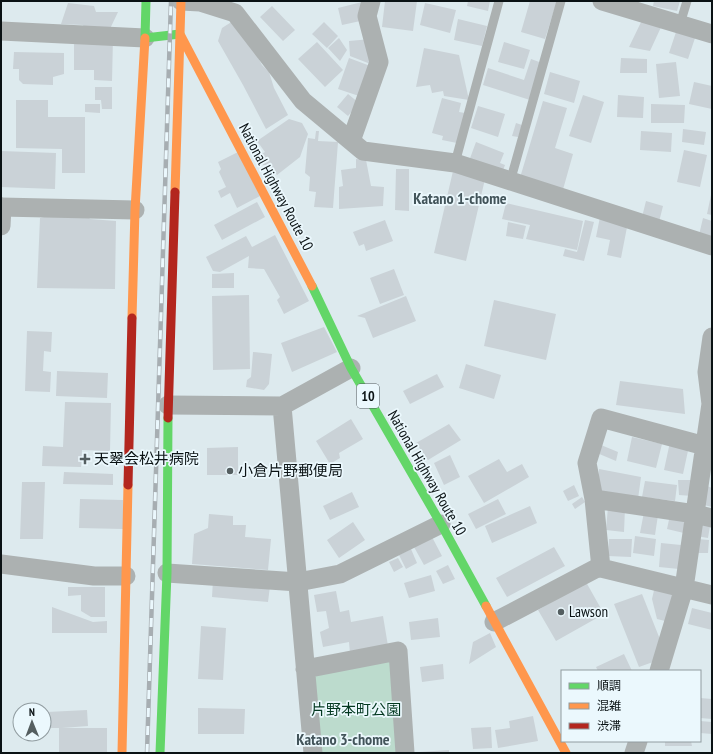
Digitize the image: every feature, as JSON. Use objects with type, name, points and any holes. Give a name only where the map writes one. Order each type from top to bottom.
[{"type":"main road","points":[[122,753],[135,210],[146,1]]},
{"type":"main road","name":"National Highway Route 10","points":[[181,1],[180,34],[313,288],[351,368],[441,524],[566,753]]},
{"type":"main road","points":[[145,38],[180,34],[168,405],[167,573],[160,753]]},
{"type":"street","points":[[181,1],[200,2],[235,13],[303,101],[362,151],[455,164],[712,246]]},
{"type":"street","points":[[351,141],[379,62],[367,16],[371,1]]},
{"type":"street","points":[[602,1],[712,34]]},
{"type":"street","points":[[2,28],[145,38]]},
{"type":"street","points":[[1,226],[2,207],[135,210]]},
{"type":"street","points":[[659,670],[684,588],[703,516],[705,446],[711,404],[707,372],[712,338]]},
{"type":"street","points":[[168,405],[282,406],[351,368]]},
{"type":"street","points":[[282,406],[313,753]]},
{"type":"street","points":[[601,568],[594,499],[587,463],[601,418],[705,446]]},
{"type":"street","points":[[594,499],[703,516]]},
{"type":"street","points":[[167,573],[298,582],[340,574],[441,524]]},
{"type":"street","points":[[1,564],[94,576],[126,576]]},
{"type":"street","points":[[494,622],[595,569],[601,568],[712,595]]},
{"type":"street","points":[[305,669],[398,651],[405,753]]},
{"type":"street","points":[[634,753],[638,742]]},
{"type":"lane","points":[[455,164],[499,1]]},
{"type":"lane","points":[[510,182],[561,1]]},
{"type":"lane","points":[[680,24],[687,1]]},
{"type":"green space","name":"片野本町公園","points":[[395,655],[402,753],[316,753],[309,672]]},
{"type":"building","points":[[366,1],[365,20],[342,25],[338,8]]},
{"type":"building","points":[[385,1],[417,1],[413,31],[382,27]]},
{"type":"building","points":[[468,1],[490,1],[488,11],[467,6]]},
{"type":"building","points":[[530,1],[557,1],[545,39],[521,32]]},
{"type":"building","points":[[654,1],[680,1],[677,11],[653,6]]},
{"type":"building","points":[[68,3],[94,6],[96,12],[118,12],[108,33],[85,30],[83,25],[61,24]]},
{"type":"building","points":[[425,3],[456,10],[450,33],[420,25]]},
{"type":"building","points":[[272,6],[295,30],[283,41],[260,17]]},
{"type":"building","points":[[644,16],[662,25],[650,51],[629,47]]},
{"type":"building","points":[[458,19],[487,26],[482,46],[454,40]]},
{"type":"building","points":[[233,21],[239,22],[262,65],[269,72],[274,88],[288,115],[266,129],[218,41],[222,28]]},
{"type":"building","points":[[324,22],[338,36],[327,48],[312,34]]},
{"type":"building","points":[[676,32],[695,38],[688,59],[669,53]]},
{"type":"building","points":[[74,37],[113,38],[112,81],[94,80],[94,70],[74,70]]},
{"type":"building","points":[[339,38],[347,50],[340,61],[328,48]]},
{"type":"building","points":[[371,39],[373,65],[350,56],[349,41]]},
{"type":"building","points":[[317,42],[343,70],[325,87],[298,59]]},
{"type":"building","points":[[504,42],[530,50],[524,69],[498,62]]},
{"type":"building","points":[[424,48],[459,55],[469,100],[444,96],[443,91],[432,93],[430,85],[416,87]]},
{"type":"building","points":[[14,52],[64,53],[64,74],[53,77],[53,85],[23,84],[19,80],[19,69],[13,69]]},
{"type":"building","points":[[349,58],[373,67],[362,97],[338,89]]},
{"type":"building","points":[[621,58],[647,59],[647,73],[620,73]]},
{"type":"building","points":[[531,59],[542,63],[530,100],[483,85],[488,68],[524,80]]},
{"type":"building","points":[[676,62],[680,96],[659,98],[656,64]]},
{"type":"building","points":[[550,72],[580,81],[574,103],[544,94]]},
{"type":"building","points":[[694,82],[712,86],[712,109],[689,104]]},
{"type":"building","points":[[95,87],[112,87],[112,109],[102,109],[101,100],[95,100]]},
{"type":"building","points":[[348,94],[359,103],[348,116],[337,107]]},
{"type":"building","points":[[583,95],[604,102],[591,143],[569,136]]},
{"type":"building","points":[[618,95],[644,97],[643,118],[617,117]]},
{"type":"building","points":[[442,98],[461,103],[459,112],[465,113],[457,143],[442,140],[443,136],[432,133]]},
{"type":"building","points":[[16,100],[48,100],[48,117],[85,117],[85,173],[62,173],[62,149],[16,148]]},
{"type":"building","points":[[543,101],[567,108],[555,148],[573,154],[562,193],[519,181]]},
{"type":"building","points":[[85,104],[100,104],[100,113],[85,112]]},
{"type":"building","points":[[651,104],[685,105],[684,123],[651,123]]},
{"type":"building","points":[[478,106],[505,114],[498,137],[471,128]]},
{"type":"building","points":[[289,119],[302,123],[308,134],[300,157],[277,175],[269,165],[263,165],[260,155],[265,152],[257,141]]},
{"type":"building","points":[[516,123],[522,125],[518,137],[512,136]]},
{"type":"building","points":[[683,129],[706,132],[704,145],[682,142]]},
{"type":"building","points":[[316,131],[319,131],[318,141],[338,142],[333,208],[314,207],[316,192],[309,191],[310,177],[305,173],[308,138],[315,139]]},
{"type":"building","points":[[641,131],[672,133],[671,152],[640,150]]},
{"type":"building","points":[[476,142],[504,153],[500,163],[505,165],[502,173],[469,161]]},
{"type":"building","points":[[684,150],[707,155],[700,187],[677,182]]},
{"type":"building","points":[[1,151],[56,153],[55,189],[1,187]]},
{"type":"building","points":[[238,152],[260,196],[237,208],[230,193],[221,198],[218,191],[226,187],[219,172],[221,169],[218,162]]},
{"type":"building","points":[[356,159],[366,160],[371,186],[384,187],[383,206],[339,209],[339,187],[343,186],[341,170],[356,168]]},
{"type":"building","points":[[396,169],[409,169],[409,211],[395,210]]},
{"type":"building","points":[[453,171],[485,179],[466,261],[434,253]]},
{"type":"building","points":[[712,195],[712,215],[707,214]]},
{"type":"building","points":[[646,201],[663,206],[659,222],[642,217]]},
{"type":"building","points":[[257,202],[265,217],[222,240],[214,225]]},
{"type":"building","points":[[506,203],[583,221],[577,250],[526,239],[530,225],[502,219]]},
{"type":"building","points":[[65,212],[86,214],[90,219],[116,221],[115,289],[37,288],[40,218]]},
{"type":"building","points":[[600,217],[628,222],[621,258],[607,255],[610,240],[596,237]]},
{"type":"building","points":[[703,218],[712,221],[712,238],[699,235]]},
{"type":"building","points":[[385,220],[393,241],[366,251],[364,244],[359,246],[353,232]]},
{"type":"building","points":[[585,220],[594,222],[584,261],[563,256],[565,249],[577,252]]},
{"type":"building","points":[[508,222],[526,226],[523,239],[506,236]]},
{"type":"building","points":[[275,235],[309,301],[284,314],[277,300],[280,297],[264,269],[248,268],[249,256],[220,272],[213,271],[206,257],[246,236],[252,247]]},
{"type":"building","points":[[394,269],[404,295],[380,304],[370,278]]},
{"type":"building","points":[[234,273],[234,288],[212,288],[212,274]]},
{"type":"building","points":[[249,295],[250,369],[213,370],[212,296]]},
{"type":"building","points":[[406,296],[416,321],[373,338],[365,318],[357,316]]},
{"type":"building","points":[[494,300],[556,314],[546,360],[484,346]]},
{"type":"building","points":[[324,327],[337,352],[292,372],[281,343]]},
{"type":"building","points":[[27,331],[52,332],[51,352],[44,351],[43,371],[51,372],[50,392],[25,391]]},
{"type":"building","points":[[253,352],[272,354],[269,384],[264,390],[246,387],[247,380],[251,377]]},
{"type":"building","points":[[466,364],[501,375],[494,399],[459,388]]},
{"type":"building","points":[[57,371],[108,373],[107,398],[56,396]]},
{"type":"building","points":[[437,374],[444,387],[410,404],[403,391]]},
{"type":"building","points":[[620,381],[683,389],[685,414],[616,405]]},
{"type":"building","points":[[65,402],[111,403],[110,451],[82,450],[81,467],[42,466],[43,446],[63,447]]},
{"type":"building","points":[[351,419],[363,439],[339,453],[340,458],[330,464],[316,441]]},
{"type":"building","points":[[449,424],[461,440],[428,460],[416,443]]},
{"type":"building","points":[[632,437],[662,444],[656,468],[627,461]]},
{"type":"building","points":[[670,442],[689,446],[683,474],[664,470]]},
{"type":"building","points":[[601,445],[618,452],[616,461],[597,453]]},
{"type":"building","points":[[238,447],[238,475],[207,475],[207,448]]},
{"type":"building","points":[[450,455],[460,477],[444,485],[434,463]]},
{"type":"building","points":[[499,459],[507,472],[522,464],[529,477],[484,503],[468,476]]},
{"type":"building","points":[[599,469],[641,477],[638,499],[597,494]]},
{"type":"building","points":[[64,472],[113,474],[113,485],[63,484]]},
{"type":"building","points":[[678,480],[692,480],[692,496],[679,495]]},
{"type":"building","points":[[645,481],[677,485],[675,501],[642,497]]},
{"type":"building","points":[[22,482],[45,482],[43,539],[20,539]]},
{"type":"building","points":[[574,485],[579,496],[568,501],[563,491]]},
{"type":"building","points":[[707,486],[712,488],[712,507],[704,505]]},
{"type":"building","points":[[352,492],[359,507],[330,520],[323,506]]},
{"type":"building","points":[[582,497],[585,502],[575,509],[572,504]]},
{"type":"building","points":[[80,499],[123,500],[123,529],[79,528]]},
{"type":"building","points":[[498,499],[506,514],[476,529],[468,514]]},
{"type":"building","points":[[530,506],[537,523],[492,543],[485,526]]},
{"type":"building","points":[[608,507],[625,508],[624,532],[606,530]]},
{"type":"building","points":[[644,512],[658,515],[655,535],[640,533]]},
{"type":"building","points":[[209,514],[233,516],[233,525],[246,525],[245,537],[271,539],[268,570],[192,564],[194,534],[208,528]]},
{"type":"building","points":[[670,515],[691,519],[688,534],[667,529]]},
{"type":"building","points":[[353,522],[365,540],[339,558],[327,540]]},
{"type":"building","points":[[698,524],[710,526],[708,538],[696,536]]},
{"type":"building","points":[[635,536],[656,539],[654,556],[633,553]]},
{"type":"building","points":[[432,537],[442,556],[424,565],[414,547]]},
{"type":"building","points":[[609,539],[632,539],[631,557],[608,556]]},
{"type":"building","points":[[698,539],[709,540],[708,553],[697,553]]},
{"type":"building","points":[[661,543],[681,545],[679,569],[659,567]]},
{"type":"building","points":[[554,547],[565,566],[507,597],[496,578]]},
{"type":"building","points":[[411,549],[417,563],[406,569],[399,555]]},
{"type":"building","points":[[398,558],[403,567],[394,572],[389,562]]},
{"type":"building","points":[[448,565],[455,579],[443,584],[436,571]]},
{"type":"building","points":[[431,575],[435,591],[409,598],[404,583]]},
{"type":"building","points":[[213,580],[270,586],[268,602],[212,597]]},
{"type":"building","points":[[586,582],[604,614],[556,641],[538,610]]},
{"type":"building","points":[[655,586],[677,591],[669,622],[657,619],[652,599]]},
{"type":"building","points":[[68,587],[105,587],[105,617],[91,617],[81,611],[81,595],[68,596]]},
{"type":"building","points":[[336,591],[340,612],[349,610],[351,622],[383,616],[388,646],[350,653],[349,642],[323,647],[320,632],[329,628],[326,611],[317,612],[314,595]]},
{"type":"building","points":[[642,594],[667,657],[639,667],[614,604]]},
{"type":"building","points":[[52,607],[93,622],[107,621],[107,633],[52,633]]},
{"type":"building","points":[[692,608],[712,613],[712,630],[688,624]]},
{"type":"building","points":[[438,618],[440,637],[411,640],[409,622]]},
{"type":"building","points":[[201,626],[226,628],[223,680],[198,679]]},
{"type":"building","points":[[490,633],[496,647],[469,664],[473,642]]},
{"type":"building","points":[[624,654],[632,670],[598,670],[596,667]]},
{"type":"building","points":[[443,664],[444,679],[422,682],[420,667]]},
{"type":"building","points":[[701,698],[712,699],[712,719],[701,718]]},
{"type":"building","points":[[198,708],[245,709],[244,734],[198,734]]},
{"type":"building","points":[[87,710],[88,726],[62,728],[107,728],[107,753],[59,753],[59,728],[52,728],[52,712]]},
{"type":"building","points":[[533,716],[538,741],[498,748],[495,730],[510,728],[509,721]]},
{"type":"building","points":[[701,721],[712,722],[712,734],[701,733]]},
{"type":"building","points":[[491,727],[492,748],[473,749],[471,728]]},
{"type":"building","points":[[665,742],[691,742],[692,746],[665,746]]},
{"type":"building","points":[[449,750],[449,753],[419,753],[419,752]]},
{"type":"railway","points":[[147,753],[171,1]]},
{"type":"traffic: fast","points":[[146,1],[145,38],[180,34]]},
{"type":"traffic: fast","points":[[312,286],[351,368],[441,524],[486,606]]},
{"type":"traffic: fast","points":[[160,753],[167,573],[168,418]]},
{"type":"traffic: slow","points":[[181,1],[180,34],[312,286]]},
{"type":"traffic: slow","points":[[175,192],[180,34]]},
{"type":"traffic: slow","points":[[132,318],[135,210],[145,38]]},
{"type":"traffic: slow","points":[[122,753],[128,485]]},
{"type":"traffic: slow","points":[[486,606],[566,753]]},
{"type":"traffic: jam","points":[[168,418],[175,192]]},
{"type":"traffic: jam","points":[[128,485],[132,318]]},
{"type":"place","name":"天翠会松井病院","points":[[85,459]]},
{"type":"place","name":"小倉片野郵便局","points":[[230,471]]},
{"type":"place","name":"Lawson","points":[[561,612]]},
{"type":"district","name":"Katano 1-chome","points":[[460,198]]},
{"type":"district","name":"Katano 3-chome","points":[[343,739]]}]
